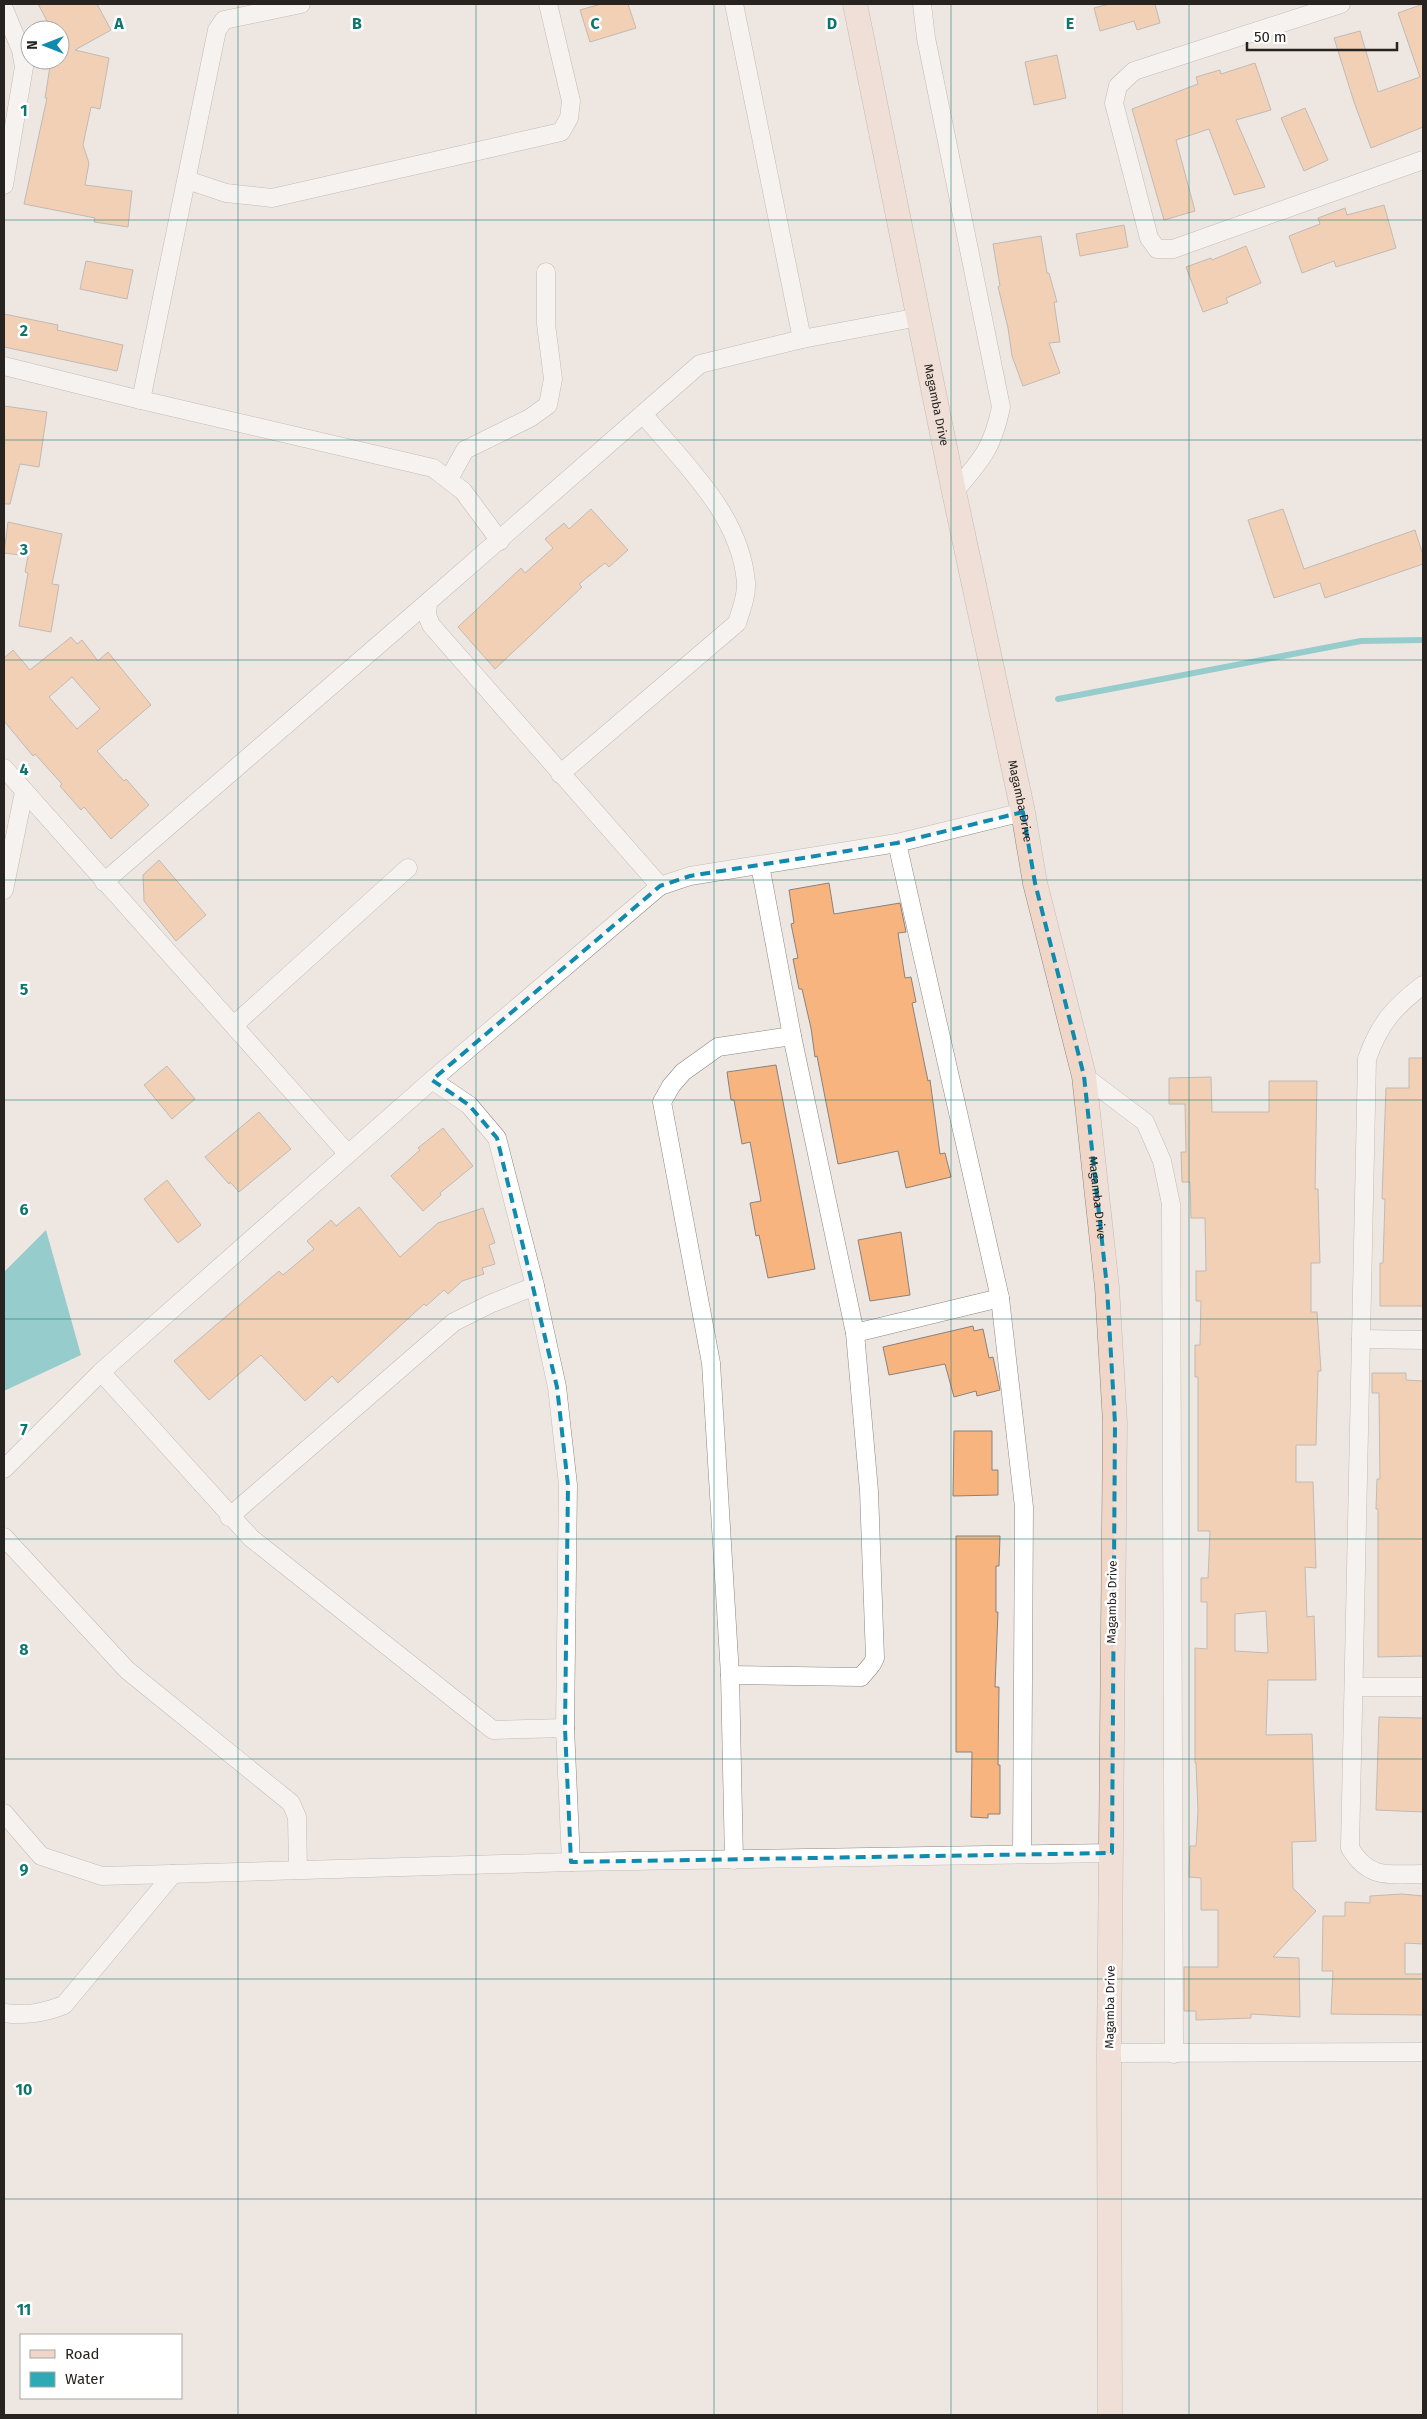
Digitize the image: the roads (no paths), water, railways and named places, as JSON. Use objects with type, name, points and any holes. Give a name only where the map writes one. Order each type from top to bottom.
[{"type":"street","points":[[141,400],[216,30],[224,20],[301,4]]},
{"type":"street","points":[[187,180],[226,193],[272,198],[561,132],[569,118],[571,101],[548,4]]},
{"type":"street","points":[[734,4],[802,339]]},
{"type":"street","name":"Magamba Drive","points":[[855,4],[954,492],[1023,812],[1035,883],[1084,1076],[1108,1287],[1115,1422],[1109,2053],[1110,2415]]},
{"type":"street","points":[[922,4],[928,48],[1001,408],[996,431],[986,454],[954,492]]},
{"type":"street","points":[[1341,4],[1134,71],[1118,86],[1114,103],[1150,238],[1157,249],[1173,249],[1423,160]]},
{"type":"street","points":[[4,9],[21,50],[24,67],[4,185]]},
{"type":"street","points":[[449,479],[465,450],[530,418],[548,405],[553,379],[546,324],[546,272]]},
{"type":"street","points":[[104,882],[500,541],[700,364],[802,339],[919,318]]},
{"type":"street","points":[[4,366],[433,468],[462,491],[500,541]]},
{"type":"street","points":[[560,774],[737,623],[744,602],[746,582],[736,539],[716,502],[643,414]]},
{"type":"street","points":[[428,602],[427,615],[432,625],[560,774],[660,886]]},
{"type":"street","points":[[4,768],[348,1154]]},
{"type":"street","points":[[4,890],[24,792]]},
{"type":"street","points":[[4,1469],[101,1372],[432,1080],[660,886],[690,876],[897,843],[1023,812]]},
{"type":"street","points":[[897,843],[1000,1298],[1024,1508],[1022,1853]]},
{"type":"street","points":[[730,1674],[861,1677],[872,1664],[875,1650],[869,1491],[855,1332],[792,1036],[760,865]]},
{"type":"street","points":[[234,1025],[408,868]]},
{"type":"street","points":[[1423,986],[1405,999],[1388,1017],[1375,1036],[1367,1059],[1350,1848],[1358,1862],[1378,1873],[1423,1874]]},
{"type":"street","points":[[734,1860],[730,1674],[711,1363],[662,1102],[671,1086],[683,1072],[718,1046],[792,1036]]},
{"type":"street","points":[[1084,1076],[1145,1122],[1162,1161],[1171,1204],[1174,2054]]},
{"type":"street","points":[[432,1080],[468,1105],[497,1138],[535,1286],[558,1387],[568,1485],[565,1728],[571,1862]]},
{"type":"street","points":[[229,1517],[454,1322],[490,1304],[535,1286]]},
{"type":"street","points":[[855,1332],[1000,1298]]},
{"type":"street","points":[[1361,1340],[1423,1340]]},
{"type":"street","points":[[101,1372],[229,1517],[251,1538],[493,1730],[565,1728]]},
{"type":"street","points":[[4,1537],[126,1670],[291,1803],[297,1817],[298,1869]]},
{"type":"street","points":[[1354,1688],[1423,1687]]},
{"type":"street","points":[[4,1813],[41,1856],[102,1876],[571,1862],[1112,1853]]},
{"type":"street","points":[[4,2013],[19,2015],[42,2014],[64,2005],[172,1874]]},
{"type":"street","points":[[1109,2053],[1423,2052]]},
{"type":"water","points":[[46,1230],[81,1355],[4,1391],[4,1272]]},
{"type":"waterway","points":[[1058,699],[1361,641],[1423,640]]}]
